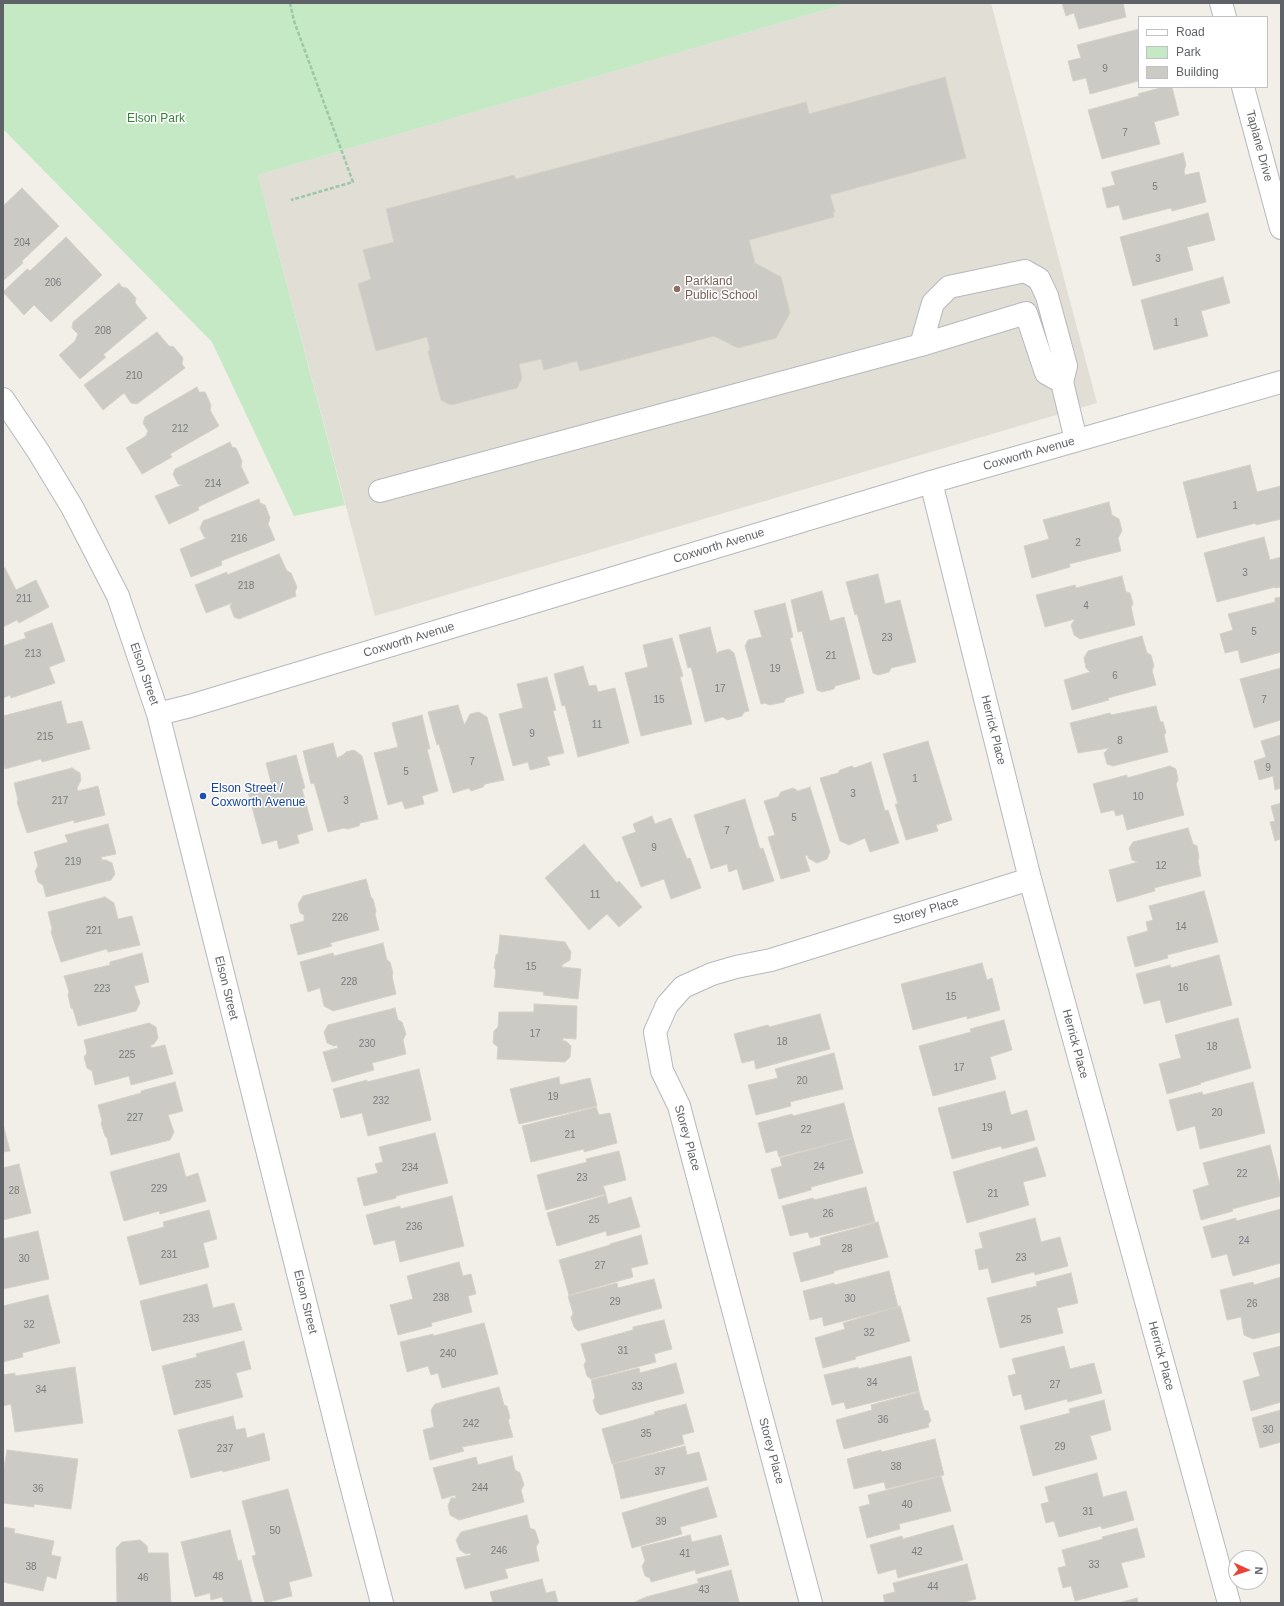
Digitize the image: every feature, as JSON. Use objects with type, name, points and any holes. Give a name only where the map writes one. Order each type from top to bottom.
[{"type":"street","points":[[1221,3],[1225,16]]},
{"type":"street","name":"Taplane Drive","points":[[1244,88],[1281,228]]},
{"type":"street","points":[[921,345],[933,303],[949,287],[1025,271],[1039,279],[1047,296],[1066,366],[1062,382],[1076,440]]},
{"type":"street","points":[[380,491],[921,345],[1026,313],[1046,373],[1062,382]]},
{"type":"street","name":"Coxworth Avenue","points":[[158,714],[190,706],[932,482],[1281,382]]},
{"type":"street","name":"Elson Street","points":[[3,399],[72,507],[118,596],[158,714],[382,1603]]},
{"type":"street","name":"Herrick Place","points":[[932,482],[1030,878],[1229,1603]]},
{"type":"street","name":"Storey Place","points":[[811,1603],[679,1106],[662,1071],[656,1032],[667,1005],[683,987],[705,977],[736,967],[771,960],[1030,878]]},
{"type":"path","points":[[290,3],[294,21],[353,182],[291,200]]},
{"type":"shaded area","name":"Parkland Public School","points":[[849,3],[991,3],[1097,403],[375,616],[258,175]]},
{"type":"green space","name":"Elson Park","points":[[3,3],[849,3],[258,175],[345,505],[294,516],[212,342],[3,129]]},
{"type":"building","points":[[1062,3],[1123,3],[1126,17],[1079,29],[1074,13],[1066,16]]},
{"type":"building","points":[[1138,29],[1138,81],[1090,94],[1086,78],[1073,81],[1068,61],[1081,58],[1077,45]]},
{"type":"building","points":[[945,77],[966,158],[830,195],[835,212],[833,212],[834,217],[749,240],[755,263],[781,277],[790,313],[776,338],[738,348],[714,336],[580,371],[577,361],[544,370],[541,359],[519,364],[522,378],[517,388],[451,405],[441,400],[428,351],[430,350],[427,337],[376,351],[358,284],[371,279],[363,250],[394,242],[386,209],[514,175],[516,179],[806,102],[809,114]]},
{"type":"building","points":[[1160,88],[1172,88],[1179,115],[1154,122],[1160,144],[1102,159],[1088,110],[1139,96],[1138,94]]},
{"type":"building","points":[[1183,153],[1186,165],[1184,171],[1185,175],[1199,172],[1206,202],[1172,211],[1171,208],[1123,220],[1119,205],[1107,208],[1102,188],[1115,185],[1111,172]]},
{"type":"building","points":[[22,188],[59,226],[3,281],[3,206]]},
{"type":"building","points":[[1208,213],[1215,240],[1187,247],[1193,270],[1133,286],[1120,237]]},
{"type":"building","points":[[66,237],[102,275],[51,322],[34,305],[24,315],[3,292],[27,269],[30,271]]},
{"type":"building","points":[[1223,277],[1230,303],[1201,311],[1208,336],[1154,350],[1141,300]]},
{"type":"building","points":[[119,283],[122,287],[127,288],[136,298],[135,303],[147,318],[103,355],[106,357],[80,379],[59,355],[75,341],[78,334],[72,328],[73,322]]},
{"type":"building","points":[[157,332],[169,346],[174,347],[183,358],[182,364],[185,368],[137,404],[131,403],[124,393],[103,410],[84,385]]},
{"type":"building","points":[[197,387],[199,392],[205,392],[211,405],[210,410],[219,426],[170,454],[172,457],[142,474],[126,448],[146,436],[148,431],[143,423],[145,417]]},
{"type":"building","points":[[230,442],[232,447],[236,448],[242,461],[241,466],[249,483],[198,507],[199,510],[169,524],[155,496],[182,485],[178,484],[173,474],[175,469]]},
{"type":"building","points":[[1250,465],[1257,492],[1281,486],[1281,519],[1256,525],[1256,523],[1197,538],[1183,482]]},
{"type":"building","points":[[259,499],[260,503],[265,505],[270,518],[268,524],[275,540],[221,561],[222,565],[191,577],[180,549],[207,538],[204,537],[200,528],[203,521]]},
{"type":"building","points":[[1109,502],[1112,515],[1119,519],[1122,531],[1118,538],[1121,551],[1069,564],[1070,567],[1032,578],[1024,546],[1049,539],[1043,520]]},
{"type":"building","points":[[1264,537],[1270,560],[1281,557],[1281,587],[1275,587],[1217,602],[1204,553]]},
{"type":"building","points":[[279,554],[287,571],[291,573],[297,587],[295,592],[296,596],[239,619],[234,617],[230,606],[232,603],[206,613],[195,585],[227,572],[227,575]]},
{"type":"building","points":[[5,568],[16,590],[36,580],[49,607],[19,623],[17,620],[3,627],[3,569]]},
{"type":"building","points":[[878,574],[885,604],[900,600],[916,662],[891,668],[889,672],[878,675],[873,673],[857,614],[855,615],[846,582]]},
{"type":"building","points":[[1122,576],[1126,592],[1130,593],[1133,604],[1131,607],[1135,625],[1080,639],[1074,635],[1071,625],[1075,619],[1045,627],[1036,595],[1075,585],[1076,588]]},
{"type":"building","points":[[822,591],[830,621],[844,617],[860,679],[835,686],[834,689],[822,692],[817,690],[802,631],[798,632],[791,600]]},
{"type":"building","points":[[1281,597],[1281,652],[1241,663],[1238,650],[1225,653],[1220,634],[1233,630],[1228,614],[1275,602],[1275,598]]},
{"type":"building","points":[[785,603],[793,637],[790,638],[804,693],[786,698],[784,702],[770,705],[765,703],[761,704],[745,646],[748,640],[762,637],[754,611]]},
{"type":"building","points":[[52,623],[65,661],[49,667],[55,683],[11,698],[10,695],[3,698],[3,646],[26,638],[24,633]]},
{"type":"building","points":[[710,627],[717,654],[718,652],[729,649],[734,653],[749,711],[744,712],[742,716],[727,720],[723,717],[705,722],[691,667],[688,668],[679,635]]},
{"type":"building","points":[[1142,636],[1147,653],[1151,655],[1154,666],[1152,670],[1156,685],[1108,698],[1109,700],[1072,710],[1064,680],[1090,672],[1086,668],[1084,658],[1088,651]]},
{"type":"building","points":[[672,638],[683,676],[680,677],[692,724],[641,736],[625,673],[648,667],[643,645]]},
{"type":"building","points":[[583,666],[589,686],[596,685],[598,692],[615,688],[629,743],[578,757],[565,705],[562,706],[554,674]]},
{"type":"building","points":[[1281,668],[1281,720],[1254,728],[1240,679]]},
{"type":"building","points":[[547,677],[556,710],[553,711],[564,753],[547,757],[550,765],[530,770],[528,762],[513,766],[499,714],[523,708],[517,684]]},
{"type":"building","points":[[61,701],[67,724],[82,721],[90,749],[42,762],[41,759],[5,769],[3,761],[3,716]]},
{"type":"building","points":[[458,705],[464,724],[470,714],[479,712],[487,717],[504,780],[485,784],[483,787],[471,791],[469,788],[453,793],[428,712]]},
{"type":"building","points":[[1156,706],[1160,721],[1163,722],[1166,733],[1164,735],[1168,752],[1113,766],[1107,764],[1104,753],[1109,748],[1078,753],[1070,723],[1110,713],[1111,715]]},
{"type":"building","points":[[422,715],[430,749],[427,749],[438,791],[422,796],[424,804],[405,809],[402,801],[388,805],[374,753],[398,747],[392,723]]},
{"type":"building","points":[[1281,735],[1281,788],[1275,790],[1273,776],[1259,780],[1254,761],[1266,757],[1261,741]]},
{"type":"building","points":[[928,741],[952,820],[936,825],[938,831],[906,840],[895,804],[898,804],[883,754]]},
{"type":"building","points":[[333,743],[337,758],[346,752],[354,750],[362,756],[378,819],[360,823],[359,826],[328,832],[314,783],[311,784],[303,751]]},
{"type":"building","points":[[296,755],[305,788],[302,789],[313,830],[297,835],[299,843],[279,849],[277,840],[262,844],[248,792],[272,786],[266,763]]},
{"type":"building","points":[[871,762],[885,811],[888,810],[899,843],[870,852],[865,838],[849,845],[840,841],[820,778],[838,773],[840,770],[852,766],[854,768]]},
{"type":"building","points":[[1170,766],[1176,769],[1178,780],[1176,784],[1184,815],[1127,830],[1123,814],[1116,816],[1114,810],[1101,813],[1093,784],[1127,775],[1127,778]]},
{"type":"building","points":[[72,768],[80,773],[81,780],[77,788],[78,791],[98,786],[105,815],[74,823],[74,820],[27,833],[17,802],[18,800],[14,783]]},
{"type":"building","points":[[810,787],[830,852],[827,859],[817,863],[808,858],[808,855],[805,856],[810,871],[781,879],[768,837],[775,835],[764,801],[778,797],[781,792],[793,788],[798,791]]},
{"type":"building","points":[[745,799],[760,849],[763,848],[774,881],[743,890],[737,869],[729,872],[727,864],[711,869],[694,815]]},
{"type":"building","points":[[1281,803],[1281,844],[1280,839],[1275,841],[1270,822],[1275,821],[1271,806]]},
{"type":"building","points":[[652,816],[655,824],[671,818],[687,859],[690,858],[701,888],[671,899],[664,879],[641,887],[622,837],[636,832],[633,824]]},
{"type":"building","points":[[108,824],[116,854],[101,857],[102,860],[112,863],[115,874],[111,880],[46,897],[43,885],[38,882],[35,871],[38,866],[34,852],[68,842],[65,835]]},
{"type":"building","points":[[1188,828],[1193,844],[1197,846],[1201,876],[1154,888],[1155,891],[1117,902],[1109,870],[1138,862],[1132,860],[1129,848],[1133,842]]},
{"type":"building","points":[[584,844],[617,883],[619,881],[642,907],[619,927],[607,914],[589,930],[545,878]]},
{"type":"building","points":[[366,879],[371,897],[373,899],[379,930],[330,943],[332,946],[298,955],[290,925],[304,921],[304,915],[300,913],[298,904],[303,896]]},
{"type":"building","points":[[1204,891],[1218,942],[1167,955],[1168,958],[1135,967],[1127,937],[1148,931],[1146,922],[1153,920],[1149,906]]},
{"type":"building","points":[[105,897],[114,903],[118,919],[132,916],[140,945],[108,952],[107,949],[61,962],[51,932],[52,929],[48,912]]},
{"type":"building","points":[[500,935],[565,942],[571,952],[570,960],[562,965],[562,967],[581,969],[578,999],[543,995],[544,992],[494,987],[496,970],[494,968],[496,955],[498,954]]},
{"type":"building","points":[[383,943],[387,960],[390,962],[393,973],[392,976],[396,994],[333,1011],[324,1006],[320,988],[308,992],[300,962],[333,953],[334,956]]},
{"type":"building","points":[[142,953],[149,982],[134,986],[140,1003],[136,1011],[78,1026],[73,1009],[71,1008],[68,995],[69,992],[64,976],[110,965],[110,962]]},
{"type":"building","points":[[1219,955],[1232,1005],[1166,1023],[1160,1000],[1144,1004],[1136,974],[1170,965],[1171,968]]},
{"type":"building","points":[[982,963],[987,980],[992,978],[1000,1010],[967,1019],[967,1016],[913,1030],[901,984]]},
{"type":"building","points":[[534,1004],[577,1006],[576,1039],[563,1038],[563,1041],[566,1041],[571,1046],[570,1057],[565,1062],[497,1059],[498,1047],[493,1043],[494,1031],[498,1027],[499,1012],[534,1012]]},
{"type":"building","points":[[395,1008],[398,1020],[402,1022],[406,1034],[403,1040],[406,1054],[372,1063],[374,1070],[332,1082],[323,1052],[338,1048],[337,1045],[334,1046],[327,1043],[324,1032],[328,1025]]},
{"type":"building","points":[[820,1014],[830,1049],[756,1069],[754,1060],[742,1063],[734,1034]]},
{"type":"building","points":[[1238,1018],[1251,1068],[1167,1094],[1159,1064],[1181,1058],[1175,1035]]},
{"type":"building","points":[[1004,1020],[1012,1050],[990,1057],[996,1079],[933,1096],[919,1046],[971,1032],[970,1029]]},
{"type":"building","points":[[149,1023],[156,1027],[158,1038],[154,1044],[151,1045],[151,1048],[165,1045],[173,1074],[131,1085],[129,1076],[95,1085],[92,1071],[87,1068],[84,1057],[87,1053],[84,1040]]},
{"type":"building","points":[[834,1053],[843,1089],[790,1102],[791,1106],[756,1115],[748,1085],[778,1078],[775,1069]]},
{"type":"building","points":[[419,1069],[431,1120],[368,1136],[362,1113],[341,1118],[333,1089]]},
{"type":"building","points":[[559,1077],[560,1085],[590,1078],[597,1106],[519,1124],[510,1089]]},
{"type":"building","points":[[175,1082],[183,1111],[168,1115],[174,1132],[170,1140],[111,1155],[107,1138],[101,1123],[102,1121],[98,1105]]},
{"type":"building","points":[[1253,1082],[1265,1133],[1200,1149],[1195,1126],[1177,1131],[1169,1100],[1202,1092],[1203,1095]]},
{"type":"building","points":[[1005,1091],[1011,1115],[1027,1110],[1035,1140],[1002,1149],[1001,1146],[952,1159],[938,1108]]},
{"type":"building","points":[[844,1103],[853,1138],[779,1157],[777,1150],[766,1153],[758,1123]]},
{"type":"building","points":[[596,1107],[599,1115],[610,1113],[617,1143],[584,1152],[584,1149],[531,1162],[522,1126]]},
{"type":"building","points":[[3,1124],[10,1151],[3,1152]]},
{"type":"building","points":[[435,1133],[448,1183],[364,1206],[357,1178],[378,1173],[375,1164],[383,1162],[379,1147]]},
{"type":"building","points":[[853,1138],[863,1173],[811,1187],[811,1190],[779,1199],[771,1169],[782,1166],[780,1158]]},
{"type":"building","points":[[1270,1145],[1281,1188],[1281,1196],[1232,1209],[1233,1211],[1201,1220],[1193,1190],[1209,1185],[1203,1163]]},
{"type":"building","points":[[1037,1147],[1046,1176],[1023,1182],[1029,1205],[967,1223],[953,1172]]},
{"type":"building","points":[[619,1151],[626,1180],[603,1186],[606,1194],[546,1210],[537,1175],[587,1162],[586,1159]]},
{"type":"building","points":[[179,1153],[186,1177],[198,1173],[206,1201],[160,1214],[159,1211],[124,1221],[110,1172]]},
{"type":"building","points":[[19,1164],[31,1213],[3,1220],[3,1168]]},
{"type":"building","points":[[866,1187],[875,1222],[810,1238],[808,1232],[790,1236],[782,1206],[813,1198],[814,1200]]},
{"type":"building","points":[[606,1195],[608,1204],[631,1197],[640,1227],[607,1236],[606,1231],[557,1246],[547,1213]]},
{"type":"building","points":[[452,1196],[464,1246],[400,1262],[395,1240],[374,1245],[366,1215],[400,1206],[400,1209]]},
{"type":"building","points":[[1281,1209],[1281,1263],[1233,1276],[1227,1254],[1212,1258],[1203,1227],[1236,1218],[1236,1221]]},
{"type":"building","points":[[209,1210],[217,1239],[203,1243],[209,1267],[140,1285],[127,1237],[164,1227],[163,1222]]},
{"type":"building","points":[[1035,1218],[1041,1242],[1060,1237],[1068,1266],[1035,1275],[1034,1272],[992,1283],[988,1268],[979,1270],[975,1250],[983,1248],[979,1233]]},
{"type":"building","points":[[878,1222],[888,1257],[834,1271],[834,1273],[801,1282],[793,1253],[821,1245],[820,1238]]},
{"type":"building","points":[[38,1231],[49,1279],[3,1289],[3,1239]]},
{"type":"building","points":[[641,1235],[648,1264],[631,1268],[633,1277],[569,1295],[559,1260]]},
{"type":"building","points":[[459,1262],[463,1276],[471,1274],[476,1294],[468,1296],[472,1312],[431,1323],[432,1326],[398,1335],[390,1305],[413,1299],[407,1276]]},
{"type":"building","points":[[889,1271],[898,1307],[824,1326],[822,1317],[810,1320],[803,1291],[834,1283],[835,1285]]},
{"type":"building","points":[[1071,1273],[1078,1303],[1057,1308],[1063,1333],[1000,1348],[987,1298],[1037,1286],[1036,1282]]},
{"type":"building","points":[[1281,1277],[1281,1332],[1253,1339],[1244,1335],[1241,1317],[1227,1320],[1220,1290],[1253,1282],[1254,1285]]},
{"type":"building","points":[[654,1279],[662,1308],[578,1331],[574,1327],[571,1318],[573,1313],[568,1296],[617,1283],[618,1288]]},
{"type":"building","points":[[207,1284],[213,1308],[234,1303],[242,1330],[152,1351],[140,1301]]},
{"type":"building","points":[[48,1295],[60,1343],[22,1353],[23,1357],[3,1362],[3,1306]]},
{"type":"building","points":[[900,1306],[910,1341],[823,1368],[815,1338],[845,1329],[843,1323]]},
{"type":"building","points":[[664,1320],[672,1349],[654,1354],[656,1362],[591,1379],[587,1376],[584,1365],[586,1361],[581,1344],[633,1330],[633,1327]]},
{"type":"building","points":[[484,1323],[498,1374],[442,1388],[438,1373],[431,1375],[428,1366],[407,1372],[400,1342],[433,1334],[433,1336]]},
{"type":"building","points":[[244,1341],[251,1369],[236,1373],[243,1397],[174,1415],[162,1366],[197,1357],[196,1354]]},
{"type":"building","points":[[1064,1346],[1070,1369],[1094,1363],[1102,1393],[1068,1402],[1067,1399],[1025,1410],[1021,1394],[1013,1396],[1008,1376],[1016,1374],[1012,1359]]},
{"type":"building","points":[[1281,1346],[1281,1402],[1251,1411],[1243,1381],[1260,1376],[1253,1353]]},
{"type":"building","points":[[911,1356],[919,1391],[846,1409],[844,1402],[832,1405],[824,1375],[858,1367],[858,1369]]},
{"type":"building","points":[[676,1363],[684,1393],[600,1415],[596,1411],[593,1401],[595,1397],[591,1380],[639,1368],[640,1373]]},
{"type":"building","points":[[75,1367],[83,1423],[15,1432],[11,1404],[3,1406],[3,1375],[15,1373],[15,1376]]},
{"type":"building","points":[[499,1387],[504,1405],[507,1406],[510,1418],[508,1420],[513,1437],[462,1447],[464,1451],[430,1460],[423,1430],[434,1427],[431,1410],[435,1404]]},
{"type":"building","points":[[919,1392],[924,1410],[928,1411],[931,1421],[928,1424],[929,1427],[844,1449],[836,1420],[872,1410],[871,1405]]},
{"type":"building","points":[[1104,1400],[1111,1430],[1090,1436],[1097,1459],[1033,1476],[1020,1426],[1070,1413],[1069,1409]]},
{"type":"building","points":[[686,1404],[694,1432],[682,1435],[684,1444],[612,1464],[602,1429],[655,1414],[654,1412]]},
{"type":"building","points":[[1281,1410],[1281,1442],[1260,1448],[1252,1418]]},
{"type":"building","points":[[233,1416],[236,1430],[245,1428],[247,1438],[264,1433],[270,1460],[223,1472],[223,1470],[191,1478],[178,1430]]},
{"type":"building","points":[[935,1439],[944,1475],[886,1489],[884,1482],[854,1489],[847,1459],[881,1450],[882,1452]]},
{"type":"building","points":[[685,1446],[687,1455],[699,1452],[707,1480],[621,1499],[613,1464]]},
{"type":"building","points":[[7,1450],[78,1459],[71,1509],[34,1504],[34,1507],[3,1503],[3,1474]]},
{"type":"building","points":[[512,1456],[515,1470],[520,1473],[524,1485],[521,1490],[524,1502],[459,1520],[450,1515],[448,1506],[451,1498],[456,1498],[455,1495],[442,1499],[433,1468],[476,1457],[478,1465]]},
{"type":"building","points":[[1097,1473],[1103,1497],[1126,1491],[1134,1520],[1102,1529],[1101,1526],[1059,1537],[1054,1521],[1046,1523],[1041,1504],[1049,1502],[1045,1487]]},
{"type":"building","points":[[941,1476],[951,1511],[899,1524],[900,1529],[867,1538],[859,1507],[870,1504],[868,1495]]},
{"type":"building","points":[[708,1487],[717,1517],[680,1527],[682,1534],[632,1548],[622,1513]]},
{"type":"building","points":[[288,1489],[312,1576],[289,1582],[292,1596],[265,1603],[252,1556],[256,1555],[242,1501]]},
{"type":"building","points":[[527,1515],[530,1528],[535,1530],[539,1542],[536,1547],[539,1561],[505,1569],[508,1578],[465,1589],[456,1558],[471,1555],[470,1553],[466,1554],[460,1550],[456,1540],[461,1532]]},
{"type":"building","points":[[953,1525],[963,1560],[898,1578],[896,1569],[878,1574],[870,1545],[902,1536],[903,1539]]},
{"type":"building","points":[[3,1527],[15,1529],[14,1533],[54,1541],[51,1555],[61,1557],[56,1579],[47,1576],[43,1591],[3,1582]]},
{"type":"building","points":[[1137,1528],[1145,1557],[1121,1563],[1128,1587],[1075,1601],[1071,1586],[1063,1588],[1058,1568],[1066,1566],[1062,1550],[1103,1539],[1102,1537]]},
{"type":"building","points":[[230,1530],[238,1561],[241,1560],[252,1603],[224,1603],[222,1597],[211,1600],[210,1593],[195,1597],[181,1542]]},
{"type":"building","points":[[690,1535],[692,1542],[721,1535],[729,1565],[696,1574],[695,1570],[651,1582],[650,1578],[645,1576],[642,1566],[645,1561],[641,1547]]},
{"type":"building","points":[[140,1540],[147,1546],[148,1553],[168,1553],[171,1603],[117,1603],[116,1548],[122,1542]]},
{"type":"building","points":[[967,1564],[976,1599],[962,1603],[885,1603],[883,1595],[895,1592],[893,1583]]},
{"type":"building","points":[[731,1570],[739,1602],[633,1603],[646,1597],[699,1583],[697,1579]]},
{"type":"building","points":[[542,1579],[546,1593],[555,1591],[558,1603],[493,1603],[490,1592]]},
{"type":"building","points":[[1137,1598],[1138,1603],[1119,1603]]},
{"type":"place","name":"Parkland Public School","points":[[677,289]]},
{"type":"place","name":"Elson Street / Coxworth Avenue","points":[[203,796]]}]
